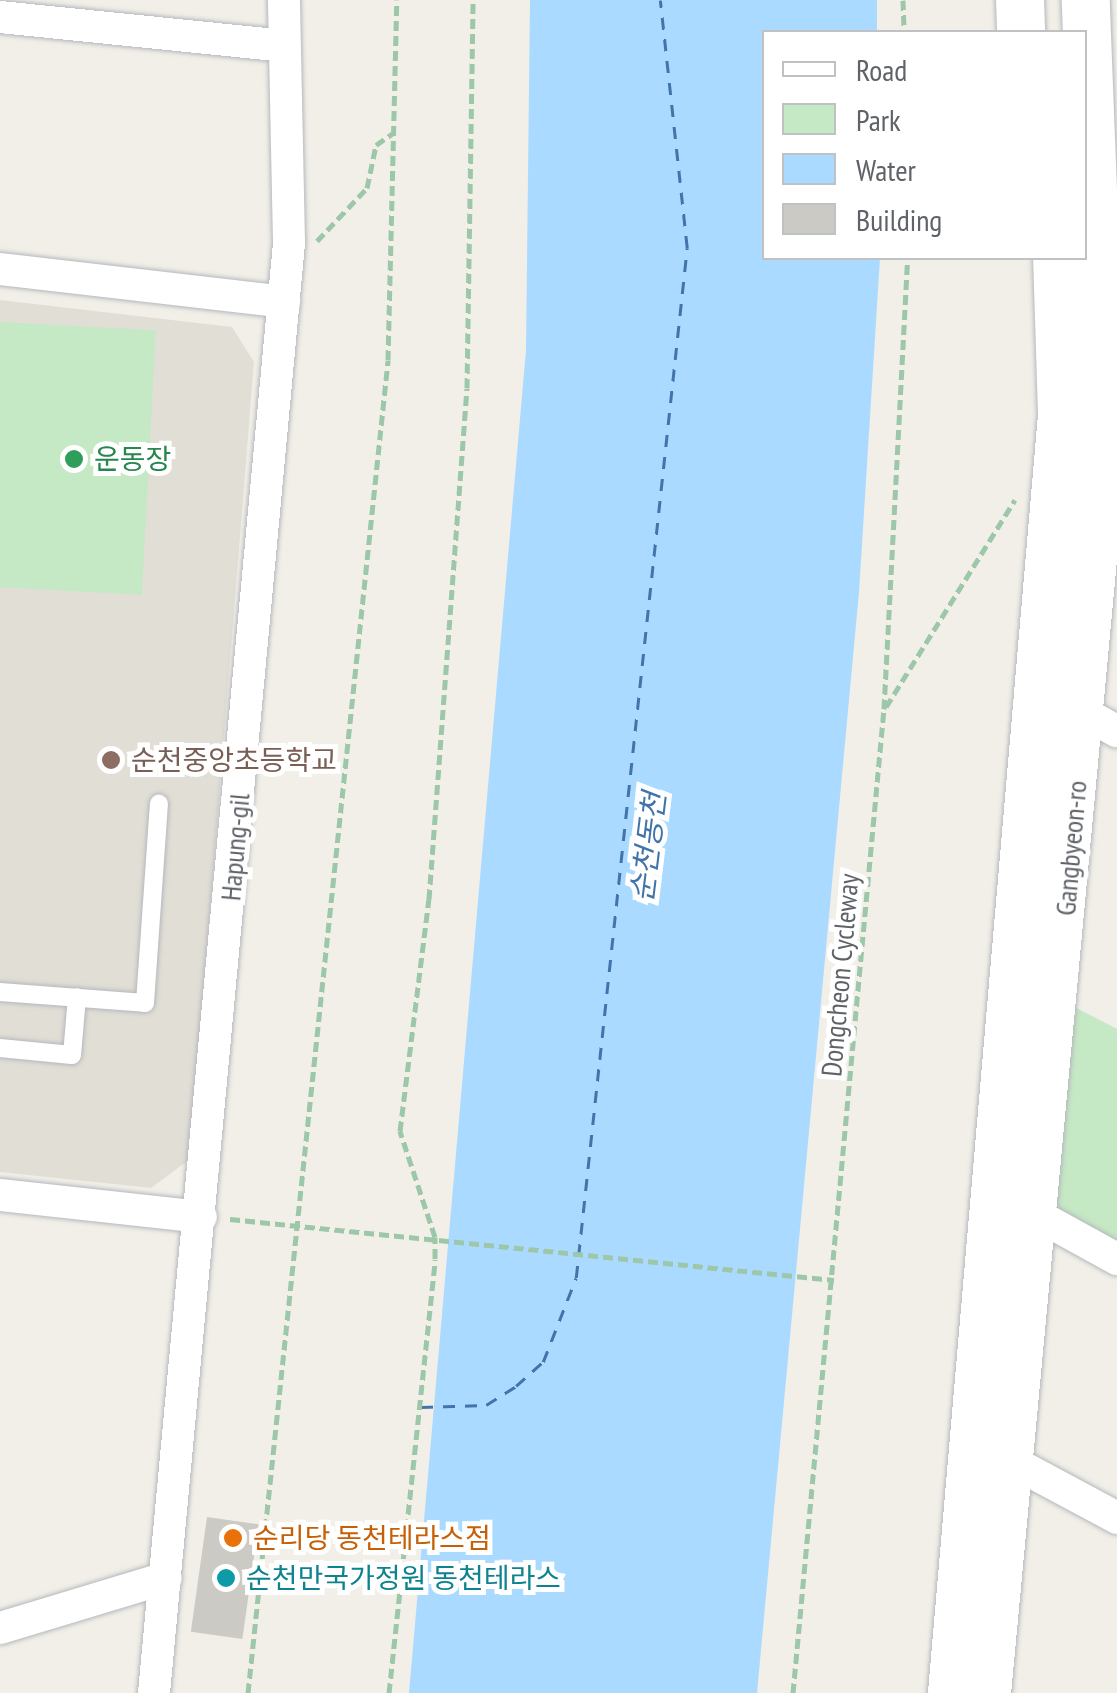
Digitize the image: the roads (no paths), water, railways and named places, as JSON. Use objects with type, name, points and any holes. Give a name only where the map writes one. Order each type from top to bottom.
[{"type":"main road","points":[[1020,0],[1021,30]]},
{"type":"main road","points":[[1049,0],[1050,30]]},
{"type":"main road","name":"Gangbyeon-ro","points":[[1086,0],[1087,30]]},
{"type":"main road","points":[[1116,0],[1117,24]]},
{"type":"main road","name":"Gangbyeon-ro","points":[[987,1693],[1036,1214],[1101,722],[1087,39]]},
{"type":"main road","points":[[1029,260],[1031,308],[1097,434]]},
{"type":"main road","name":"Gangbyeon-ro","points":[[952,1693],[1097,434],[1057,260]]},
{"type":"main road","points":[[1097,434],[1117,363]]},
{"type":"street","name":"Hapung-gil","points":[[154,1693],[289,242],[284,0]]},
{"type":"street","points":[[0,17],[284,46]]},
{"type":"street","points":[[0,268],[284,302]]},
{"type":"street","points":[[0,1195],[201,1217]]},
{"type":"street","points":[[1036,1214],[1117,1259]]},
{"type":"street","points":[[1009,1460],[1117,1518]]},
{"type":"street","points":[[0,1626],[166,1578]]},
{"type":"lane","points":[[0,992],[145,1003],[159,803]]},
{"type":"lane","points":[[0,1048],[72,1055],[77,997]]},
{"type":"water","name":"순천동천","points":[[530,0],[877,0],[877,30],[762,30],[762,260],[880,260],[859,592],[757,1693],[409,1693],[526,350]]},
{"type":"place","name":"운동장","points":[[74,459]]},
{"type":"place","name":"순천중앙초등학교","points":[[111,760]]},
{"type":"place","name":"순리당 동천테라스점","points":[[233,1538]]},
{"type":"place","name":"순천만국가정원 동천테라스","points":[[226,1578]]}]
